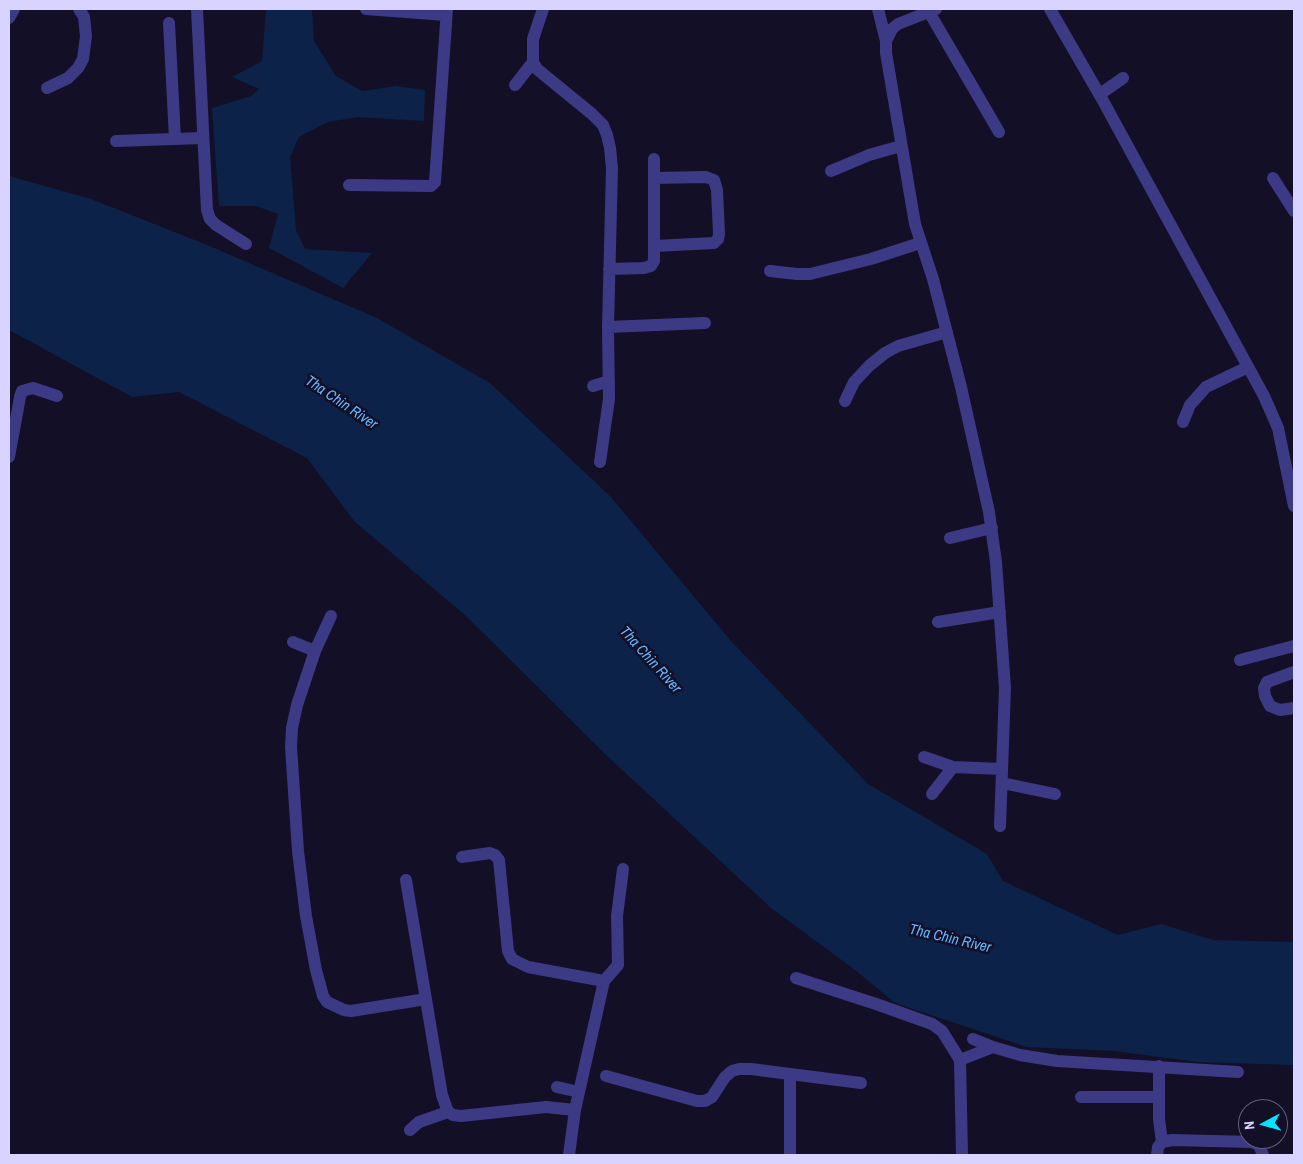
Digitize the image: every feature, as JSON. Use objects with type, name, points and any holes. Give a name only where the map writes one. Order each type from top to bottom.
[{"type":"street","points":[[9,18],[14,9]]},
{"type":"street","points":[[47,88],[68,78],[78,68],[83,58],[86,36],[84,17],[79,9]]},
{"type":"street","points":[[197,9],[207,210],[210,219],[216,225],[246,244]]},
{"type":"street","points":[[349,185],[431,186],[435,182],[447,12],[366,9]]},
{"type":"street","points":[[543,9],[533,39],[533,62],[537,69],[592,114],[603,125],[608,135],[612,168],[608,327],[609,381],[607,420],[600,462]]},
{"type":"street","points":[[878,9],[886,41],[886,53],[914,224],[933,279],[947,332],[990,512],[1005,688],[1000,826]]},
{"type":"street","points":[[1050,9],[1100,94],[1264,396],[1278,428],[1292,482],[1294,506]]},
{"type":"street","points":[[886,41],[888,34],[898,24],[932,10],[999,132]]},
{"type":"street","points":[[169,23],[174,139]]},
{"type":"street","points":[[514,85],[533,62]]},
{"type":"street","points":[[1100,94],[1123,78]]},
{"type":"street","points":[[116,141],[203,138]]},
{"type":"street","points":[[830,170],[869,155],[901,146]]},
{"type":"street","points":[[609,269],[644,268],[651,266],[654,261],[654,159]]},
{"type":"street","points":[[654,178],[706,177],[714,180],[717,190],[719,234],[714,244],[654,246]]},
{"type":"street","points":[[1273,178],[1294,211]]},
{"type":"street","points":[[770,271],[810,274],[871,259],[920,242]]},
{"type":"street","points":[[608,327],[705,323]]},
{"type":"street","points":[[845,401],[854,382],[868,366],[885,353],[898,346],[947,332]]},
{"type":"street","points":[[1183,422],[1190,405],[1206,387],[1248,367]]},
{"type":"street","points":[[593,386],[609,381]]},
{"type":"street","points":[[9,457],[22,391],[27,388],[33,388],[57,396]]},
{"type":"street","points":[[950,538],[992,528]]},
{"type":"street","points":[[938,622],[1000,612]]},
{"type":"street","points":[[331,616],[315,651],[297,705],[292,728],[291,747],[298,852],[306,916],[316,970],[323,996],[326,1002],[334,1007],[352,1011],[426,999]]},
{"type":"street","points":[[293,642],[315,651]]},
{"type":"street","points":[[1240,660],[1294,646]]},
{"type":"street","points":[[1294,672],[1268,682],[1264,688],[1265,696],[1270,706],[1280,710],[1294,708]]},
{"type":"street","points":[[924,757],[953,767],[1002,768]]},
{"type":"street","points":[[932,794],[953,767]]},
{"type":"street","points":[[1002,783],[1055,794]]},
{"type":"street","points":[[462,857],[490,853],[499,860],[508,951],[512,959],[528,967],[604,981]]},
{"type":"street","points":[[569,1155],[575,1110],[604,981],[618,964],[617,916],[623,869]]},
{"type":"street","points":[[406,880],[442,1096],[448,1112],[461,1116],[546,1107],[575,1110]]},
{"type":"street","points":[[796,978],[932,1024],[942,1031],[960,1060],[962,1155]]},
{"type":"street","points":[[973,1039],[993,1048],[1057,1061],[1238,1072]]},
{"type":"street","points":[[960,1060],[993,1048]]},
{"type":"street","points":[[1158,1066],[1159,1119],[1162,1142]]},
{"type":"street","points":[[606,1076],[697,1101],[705,1101],[712,1097],[725,1077],[732,1071],[739,1069],[861,1082]]},
{"type":"street","points":[[790,1074],[790,1155]]},
{"type":"street","points":[[557,1087],[579,1092]]},
{"type":"street","points":[[1081,1097],[1159,1096]]},
{"type":"street","points":[[410,1130],[419,1122],[448,1112]]},
{"type":"street","points":[[1157,1155],[1158,1147],[1162,1142],[1172,1140],[1252,1142],[1259,1145],[1263,1155]]},
{"type":"water","points":[[266,9],[312,9],[314,41],[336,76],[362,91],[396,86],[425,90],[424,121],[358,117],[328,122],[299,137],[290,157],[296,230],[305,249],[372,253],[343,288],[269,248],[278,214],[256,206],[219,206],[212,108],[251,96],[259,89],[232,77],[262,61]]},
{"type":"water","name":"Tha Chin River","points":[[9,176],[91,199],[205,244],[377,318],[490,383],[611,497],[731,641],[868,784],[987,854],[1003,881],[1118,935],[1161,924],[1213,940],[1294,942],[1294,1065],[1197,1062],[1114,1051],[1027,1047],[895,1003],[855,970],[771,908],[605,754],[465,615],[355,522],[307,458],[179,392],[132,397],[9,330]]}]
